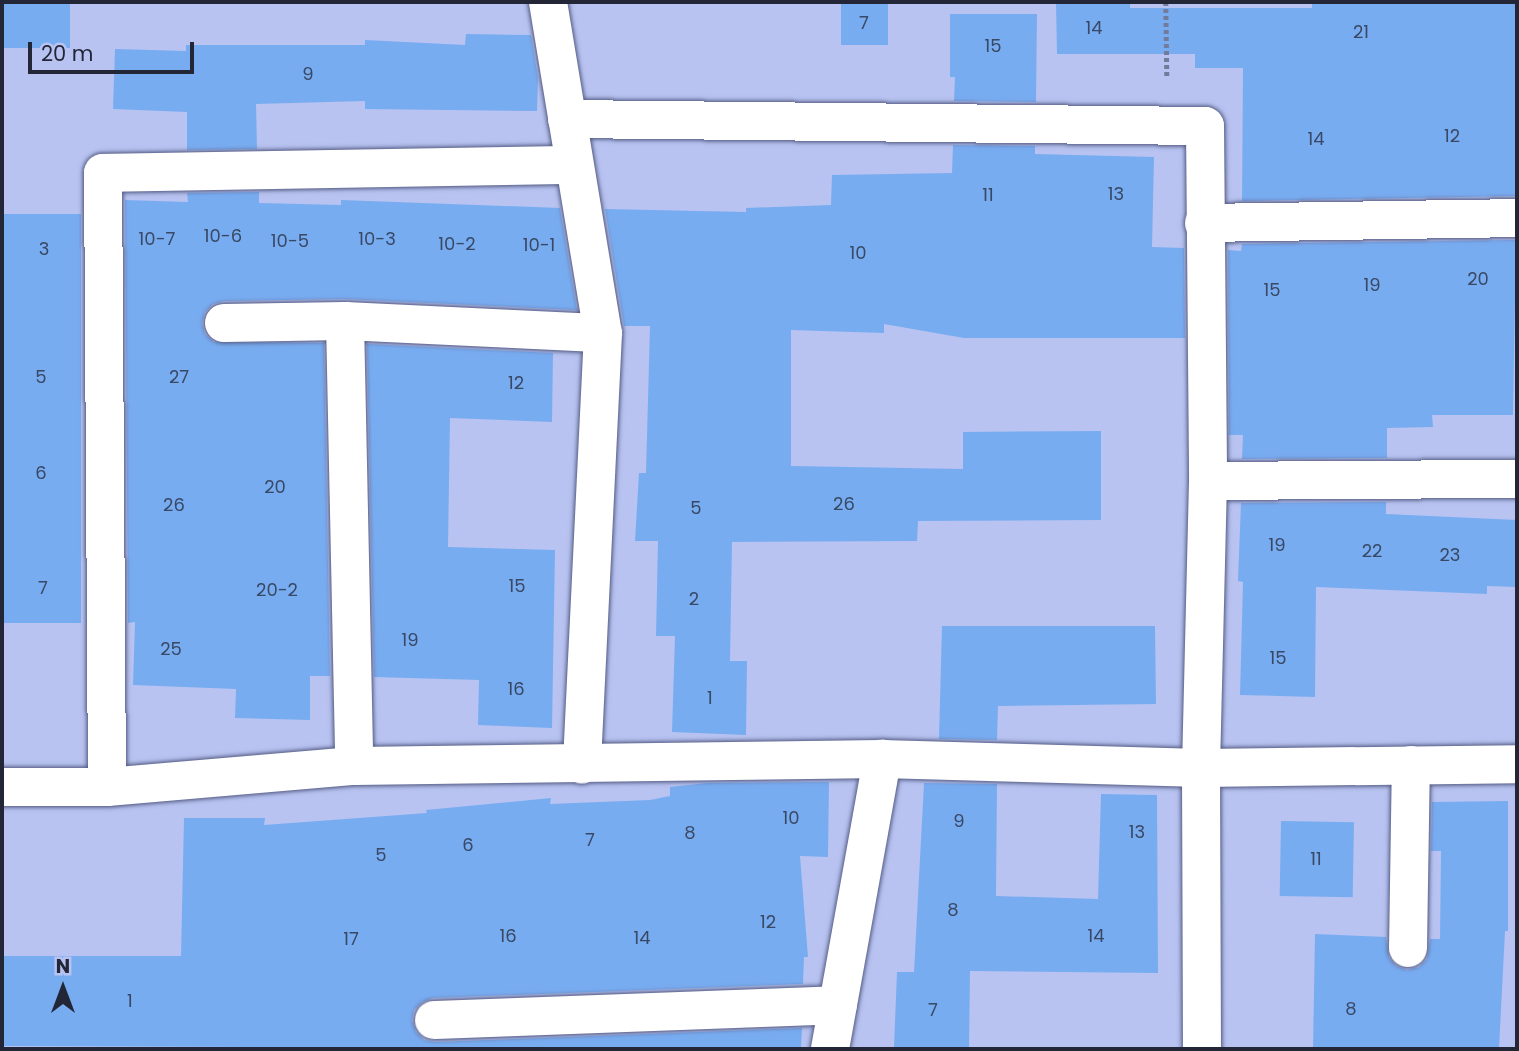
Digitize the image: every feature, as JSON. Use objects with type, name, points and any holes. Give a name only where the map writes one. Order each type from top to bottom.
[{"type":"street","points":[[548,2],[603,333],[582,765]]},
{"type":"street","points":[[567,119],[1205,126],[1208,481],[1202,768],[1202,1049]]},
{"type":"street","points":[[107,787],[103,173],[574,165]]},
{"type":"street","points":[[1204,223],[1517,218]]},
{"type":"street","points":[[224,323],[345,321],[603,333]]},
{"type":"street","points":[[345,321],[354,766]]},
{"type":"street","points":[[1208,481],[1517,479]]},
{"type":"street","points":[[2,787],[107,787],[354,766],[882,759],[1202,768],[1517,764]]},
{"type":"street","points":[[830,1049],[882,759]]},
{"type":"street","points":[[1408,948],[1411,765]]},
{"type":"street","points":[[434,1020],[838,1005]]},
{"type":"path","points":[[1166,2],[1169,125]]},
{"type":"building","points":[[2,2],[70,2],[70,48],[2,48]]},
{"type":"building","points":[[841,2],[888,2],[888,45],[841,45]]},
{"type":"building","points":[[1056,2],[1130,2],[1130,8],[1312,8],[1312,2],[1515,2],[1516,196],[1242,201],[1243,68],[1195,68],[1195,54],[1057,54]]},
{"type":"building","points":[[950,14],[1037,14],[1036,102],[954,101],[955,77],[950,77]]},
{"type":"building","points":[[466,34],[531,35],[538,78],[537,111],[365,109],[365,101],[256,104],[257,149],[187,150],[187,112],[113,109],[115,49],[186,51],[186,45],[365,45],[365,40],[465,45]]},
{"type":"building","points":[[953,145],[1035,146],[1035,154],[1154,157],[1152,247],[1184,248],[1185,338],[964,338],[884,324],[884,333],[791,330],[791,466],[963,469],[963,432],[1101,431],[1101,520],[918,521],[917,541],[732,542],[730,661],[747,661],[746,735],[672,732],[675,636],[656,636],[658,541],[635,541],[639,473],[646,473],[650,326],[624,326],[605,209],[746,212],[746,208],[831,205],[832,175],[952,173]]},
{"type":"building","points":[[259,192],[259,203],[341,205],[341,200],[560,208],[577,310],[345,299],[224,301],[213,304],[205,312],[202,323],[205,334],[214,342],[324,343],[330,676],[310,676],[310,720],[235,718],[236,689],[133,685],[135,622],[128,623],[125,200],[188,202],[187,193]]},
{"type":"building","points":[[2,214],[81,214],[81,623],[2,623]]},
{"type":"building","points":[[1516,240],[1513,415],[1432,415],[1433,427],[1387,428],[1387,458],[1242,459],[1243,435],[1229,435],[1228,250],[1241,251],[1242,244]]},
{"type":"building","points":[[367,344],[553,353],[552,422],[450,418],[448,547],[555,550],[552,728],[478,725],[479,680],[374,677]]},
{"type":"building","points":[[1386,502],[1386,514],[1517,520],[1517,587],[1487,586],[1487,594],[1316,587],[1315,697],[1240,695],[1243,582],[1238,581],[1241,503]]},
{"type":"building","points":[[942,626],[1155,626],[1156,704],[998,706],[997,740],[939,739]]},
{"type":"building","points":[[829,782],[828,857],[800,856],[808,957],[804,957],[803,984],[433,998],[422,1002],[414,1010],[412,1020],[416,1032],[424,1040],[435,1042],[802,1028],[801,1049],[2,1046],[2,956],[181,956],[184,818],[265,818],[264,825],[427,813],[426,810],[551,798],[550,804],[650,800],[670,796],[670,787],[707,783]]},
{"type":"building","points":[[924,783],[997,784],[996,896],[1098,899],[1101,794],[1157,795],[1158,973],[970,971],[969,1049],[894,1047],[897,972],[914,972]]},
{"type":"building","points":[[1508,801],[1508,931],[1505,931],[1499,1049],[1313,1049],[1315,934],[1386,937],[1389,958],[1396,966],[1407,970],[1419,967],[1427,959],[1430,939],[1440,939],[1441,851],[1431,851],[1432,802]]},
{"type":"building","points":[[1281,821],[1354,822],[1353,897],[1280,896]]}]
